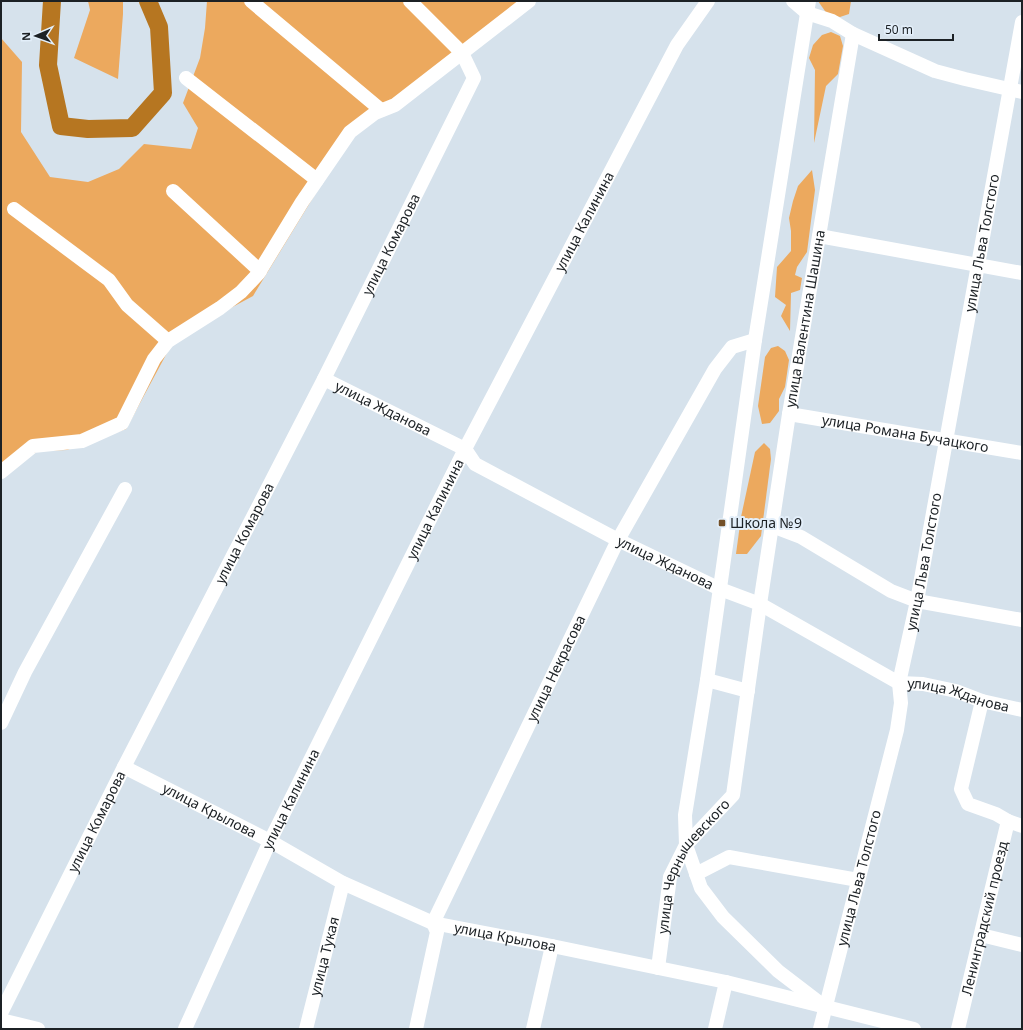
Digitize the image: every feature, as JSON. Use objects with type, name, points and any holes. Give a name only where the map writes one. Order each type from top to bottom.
[{"type":"street","points":[[251,1],[381,110]]},
{"type":"street","points":[[410,1],[462,53]]},
{"type":"street","points":[[1,472],[33,446],[82,441],[122,423],[154,359],[168,342],[220,308],[241,292],[260,271],[302,202],[350,132],[375,113],[395,105],[529,1]]},
{"type":"street","name":"улица Калинина","points":[[185,1029],[270,841],[465,449],[674,52],[708,1]]},
{"type":"street","points":[[793,1],[808,7],[853,34],[935,71],[1016,91]]},
{"type":"street","points":[[808,7],[755,340],[707,680],[685,815],[686,845],[701,888],[723,917],[778,971],[825,1008]]},
{"type":"street","name":"улица Льва Толстого","points":[[820,1029],[897,730],[900,703],[900,683],[917,601],[977,265],[1016,91],[1022,22]]},
{"type":"street","name":"улица Валентина Шашина","points":[[760,604],[789,414],[853,34]]},
{"type":"street","name":"улица Комарова","points":[[1,1013],[124,767],[324,379],[474,78],[462,53]]},
{"type":"street","points":[[186,78],[317,180]]},
{"type":"street","points":[[172,191],[260,271]]},
{"type":"street","points":[[14,208],[109,280],[127,305],[168,342]]},
{"type":"street","points":[[819,236],[1022,273]]},
{"type":"street","name":"улица Некрасова","points":[[433,923],[618,540],[716,369],[732,347],[755,340]]},
{"type":"street","name":"улица Жданова","points":[[324,379],[465,449],[475,464],[618,540],[720,589],[760,604],[900,683],[923,684],[956,691],[982,701],[1022,710]]},
{"type":"street","name":"улица Романа Бучацкого","points":[[789,414],[1022,453]]},
{"type":"street","points":[[1,723],[25,672],[125,489]]},
{"type":"street","points":[[772,526],[801,537],[891,591],[917,601],[1022,620]]},
{"type":"street","name":"улица Чернышевского","points":[[658,968],[670,877],[686,845],[733,795],[760,604]]},
{"type":"street","points":[[707,680],[748,691]]},
{"type":"street","points":[[982,701],[961,790],[968,804],[996,814],[1008,821]]},
{"type":"street","name":"улица Крылова","points":[[124,767],[270,841],[343,883],[433,923],[726,982],[825,1008],[914,1029]]},
{"type":"street","name":"Ленинградский проезд","points":[[958,1029],[1008,821],[1022,826]]},
{"type":"street","points":[[696,874],[729,857],[858,880]]},
{"type":"street","name":"улица Тукая","points":[[306,1029],[343,883]]},
{"type":"street","points":[[416,1029],[437,932],[433,923]]},
{"type":"street","points":[[981,935],[1022,945]]},
{"type":"street","points":[[533,1029],[552,946]]},
{"type":"street","points":[[714,1029],[726,982]]},
{"type":"street","points":[[1,1020],[38,1029]]},
{"type":"shaded area","points":[[88,1],[123,1],[118,79],[74,58],[90,10]]},
{"type":"shaded area","points":[[207,1],[529,1],[347,142],[253,296],[175,338],[126,429],[67,450],[37,451],[1,478],[1,38],[22,62],[21,132],[50,177],[88,182],[119,169],[144,144],[191,149],[198,128],[183,103],[200,58],[205,28]]},
{"type":"shaded area","points":[[818,1],[851,1],[849,14],[840,17],[827,14]]},
{"type":"shaded area","points":[[831,32],[840,36],[843,46],[838,74],[826,86],[814,143],[815,70],[809,58],[813,45],[822,35]]},
{"type":"shaded area","points":[[812,170],[815,190],[807,252],[797,267],[795,275],[802,278],[800,290],[791,293],[790,331],[781,316],[786,305],[775,297],[777,267],[791,251],[791,231],[789,218],[798,186]]},
{"type":"shaded area","points":[[778,346],[785,351],[789,360],[785,387],[779,399],[779,411],[770,423],[762,424],[758,406],[765,357],[771,348]]},
{"type":"shaded area","points":[[764,443],[770,449],[771,459],[761,536],[747,554],[736,554],[741,517],[755,452]]},
{"type":"waterway","points":[[52,1],[48,65],[61,126],[88,129],[132,128],[163,93],[159,27],[148,1]]},
{"type":"place","name":"Школа №9","points":[[722,523]]}]
